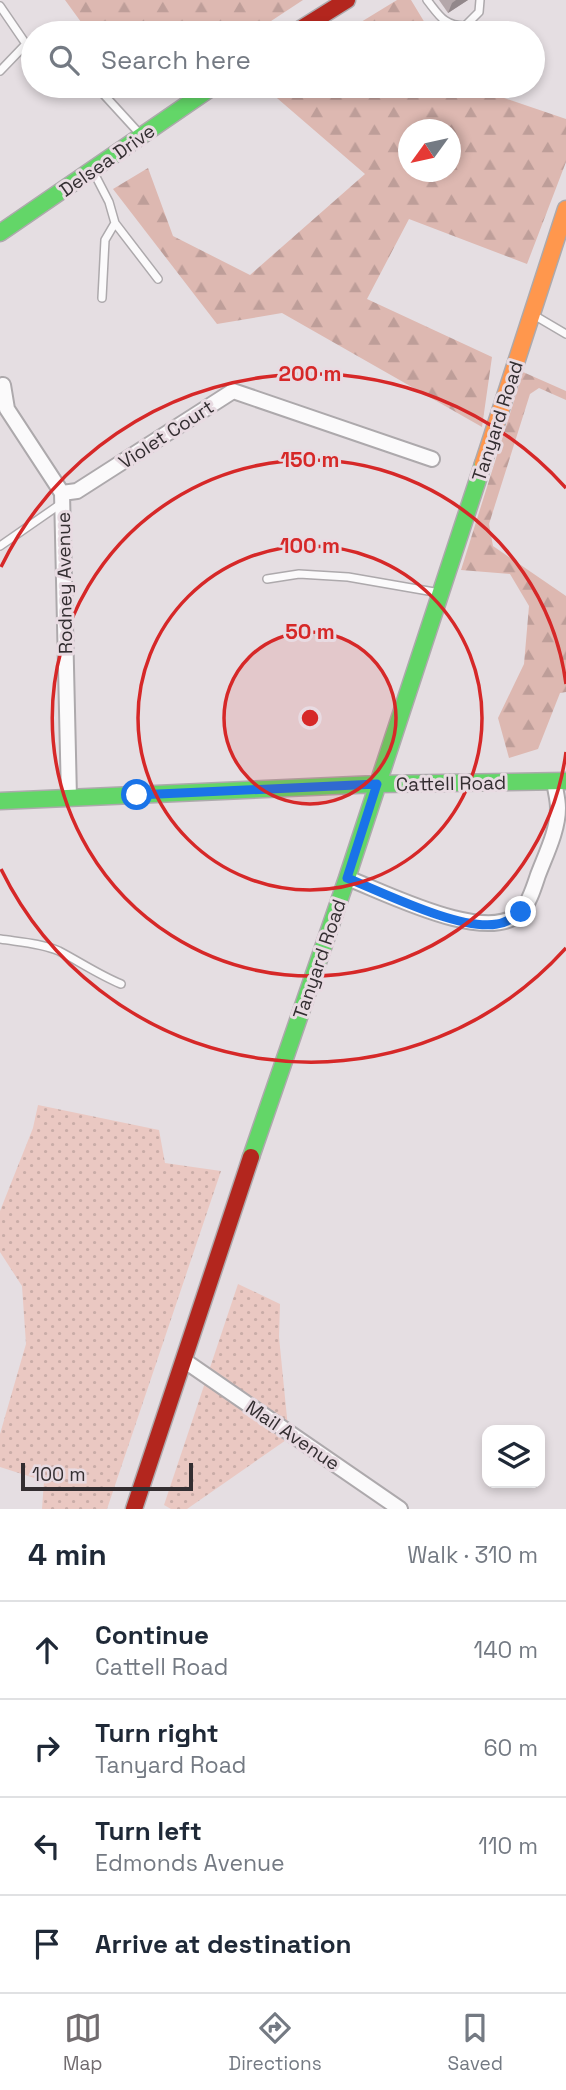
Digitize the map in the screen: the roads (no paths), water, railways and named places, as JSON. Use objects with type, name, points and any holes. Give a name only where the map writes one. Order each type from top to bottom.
[{"type":"street","points":[[313,21],[347,0]]},
{"type":"street","name":"Delsea Drive","points":[[0,233],[197,98]]},
{"type":"street","name":"Tanyard Road","points":[[134,1509],[186,1361],[271,1095],[347,878],[566,209]]},
{"type":"street","name":"Rodney Avenue","points":[[3,385],[8,409],[62,498],[69,798]]},
{"type":"street","name":"Violet Court","points":[[62,498],[233,391],[432,459]]},
{"type":"street","points":[[347,878],[455,919],[496,925],[509,920],[521,912],[528,901],[553,835],[560,781]]},
{"type":"street","name":"Cattell Road","points":[[0,801],[377,784],[560,781]]},
{"type":"street","name":"Mail Avenue","points":[[186,1361],[400,1509]]},
{"type":"lane","points":[[427,0],[442,21]]},
{"type":"lane","points":[[470,21],[479,12],[480,0]]},
{"type":"lane","points":[[0,6],[21,33]]},
{"type":"lane","points":[[0,72],[21,53]]},
{"type":"lane","points":[[107,98],[142,136]]},
{"type":"lane","points":[[92,171],[109,202],[115,223],[158,279]]},
{"type":"lane","points":[[102,298],[105,240],[115,223]]},
{"type":"lane","points":[[532,314],[566,334]]},
{"type":"lane","points":[[0,546],[62,498]]},
{"type":"lane","points":[[267,579],[299,574],[348,577],[440,593]]},
{"type":"lane","points":[[0,939],[57,950],[100,976],[121,984]]}]
